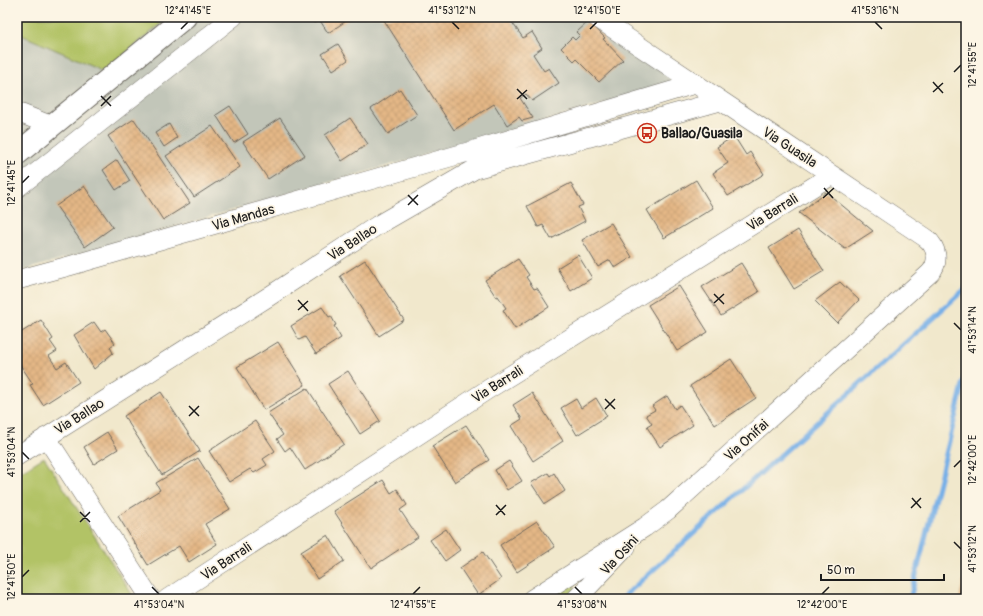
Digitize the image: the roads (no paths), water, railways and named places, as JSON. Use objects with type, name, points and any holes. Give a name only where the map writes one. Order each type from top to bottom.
[{"type":"main road","points":[[17,154],[184,17]]},
{"type":"street","points":[[17,188],[233,17]]},
{"type":"street","name":"Via Guasila","points":[[596,17],[929,241],[936,256]]},
{"type":"street","points":[[471,161],[508,140],[696,84]]},
{"type":"street","name":"Via Ballao","points":[[17,456],[268,297],[378,225],[471,161],[514,158],[720,101]]},
{"type":"street","points":[[630,104],[636,124]]},
{"type":"street","points":[[17,112],[52,126]]},
{"type":"street","points":[[567,123],[572,142]]},
{"type":"street","points":[[508,140],[514,158]]},
{"type":"street","name":"Via Mandas","points":[[17,280],[471,161]]},
{"type":"street","name":"Via Barrali","points":[[167,599],[487,390],[832,175]]},
{"type":"street","name":"Via Onifai","points":[[532,599],[645,527],[668,510],[930,274],[935,266],[936,256]]},
{"type":"street","points":[[46,437],[152,599]]},
{"type":"street","name":"Via Osini","points":[[576,599],[645,527]]},
{"type":"waterway","points":[[621,599],[966,288]]},
{"type":"waterway","points":[[910,599],[966,373]]},
{"type":"place","name":"Ballao/Guasila","points":[[647,133]]}]
